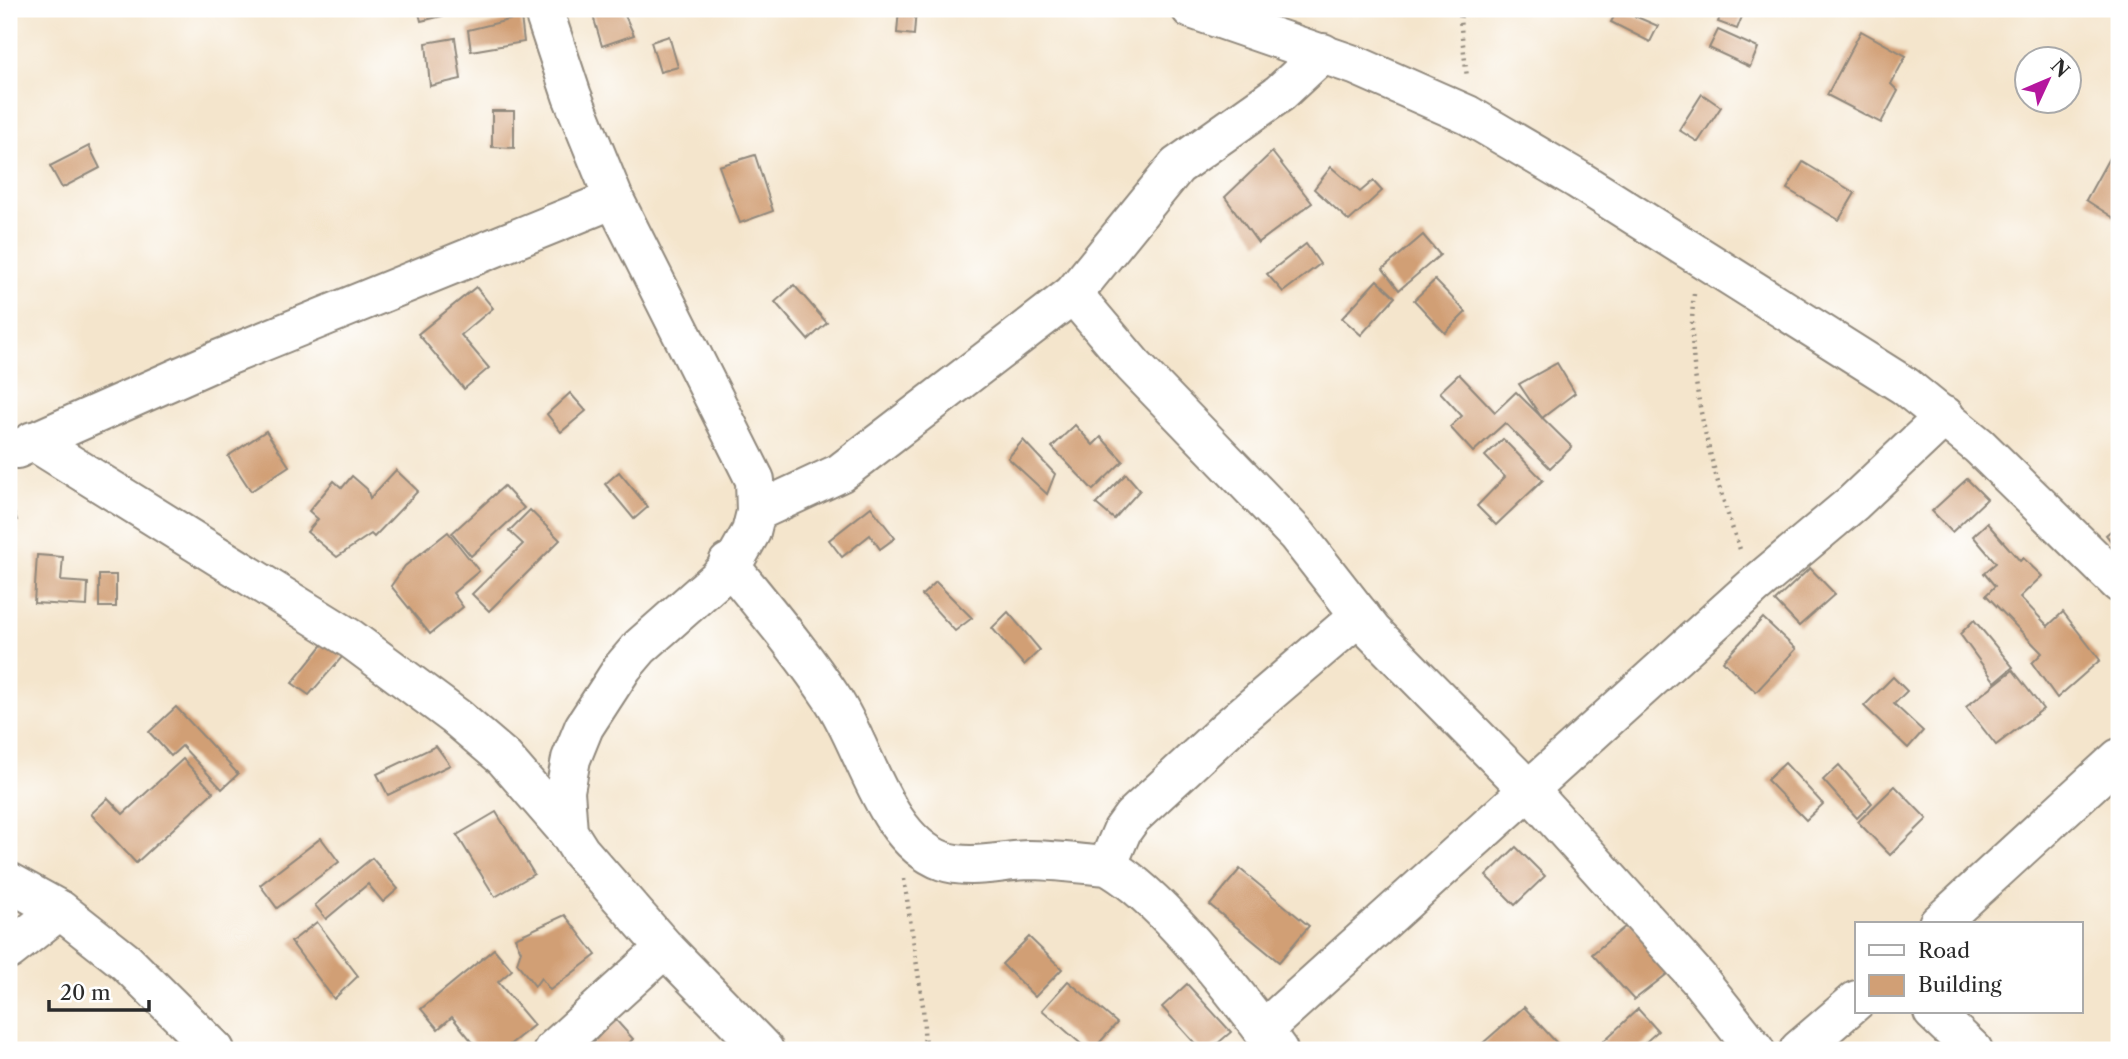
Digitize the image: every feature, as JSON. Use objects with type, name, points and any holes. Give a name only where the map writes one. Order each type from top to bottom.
[{"type":"street","points":[[543,9],[572,96],[614,199],[755,480],[757,513],[751,532],[717,579],[640,647],[584,727],[566,775],[568,832]]},
{"type":"street","points":[[1191,9],[1322,54],[1468,115],[1510,138],[1864,358],[1945,416],[2020,484],[2119,583]]},
{"type":"street","points":[[757,513],[840,473],[1073,294],[1177,166],[1280,93],[1322,54]]},
{"type":"street","points":[[21,447],[220,359],[614,199]]},
{"type":"street","points":[[1073,294],[1133,365],[1297,535],[1360,615],[1438,700],[1529,790],[1698,978],[1755,1050]]},
{"type":"street","points":[[729,563],[806,660],[834,701],[891,812],[910,839],[944,861],[960,864],[1030,860],[1107,866],[1132,882],[1153,902],[1271,1040],[1529,790],[1754,586],[1853,503],[1945,416]]},
{"type":"street","points":[[21,447],[351,639],[456,717],[504,758],[568,832],[604,881],[764,1050]]},
{"type":"street","points":[[1107,866],[1122,831],[1132,817],[1228,728],[1360,615]]},
{"type":"street","points":[[1940,922],[2119,758]]},
{"type":"street","points":[[9,882],[60,910],[126,962],[215,1050]]},
{"type":"street","points":[[9,950],[60,910]]},
{"type":"street","points":[[553,1050],[665,948]]},
{"type":"street","points":[[1800,1050],[1855,1002]]},
{"type":"street","points":[[1935,1014],[1973,1050]]},
{"type":"path","points":[[1462,9],[1460,20],[1469,100],[1468,115]]},
{"type":"path","points":[[1699,255],[1692,311],[1705,426],[1717,482],[1754,586]]},
{"type":"path","points":[[899,866],[911,918],[923,1006],[925,1050]]},
{"type":"building","points":[[418,9],[458,9],[459,12],[421,21]]},
{"type":"building","points":[[591,9],[622,9],[634,35],[602,46]]},
{"type":"building","points":[[899,9],[916,9],[914,35],[897,33]]},
{"type":"building","points":[[1618,9],[1658,26],[1650,42],[1611,22]]},
{"type":"building","points":[[1723,9],[1745,9],[1737,29],[1718,22]]},
{"type":"building","points":[[521,17],[524,42],[471,51],[468,30]]},
{"type":"building","points":[[1718,30],[1758,48],[1750,67],[1709,48]]},
{"type":"building","points":[[1861,31],[1906,56],[1891,84],[1898,91],[1881,123],[1827,95]]},
{"type":"building","points":[[669,36],[678,67],[660,72],[651,42]]},
{"type":"building","points":[[455,38],[461,79],[430,86],[426,43]]},
{"type":"building","points":[[1702,94],[1721,107],[1698,142],[1679,130]]},
{"type":"building","points":[[492,111],[514,111],[514,148],[492,147]]},
{"type":"building","points":[[89,146],[100,168],[62,188],[50,166]]},
{"type":"building","points":[[1272,152],[1312,203],[1258,243],[1225,197]]},
{"type":"building","points":[[755,155],[773,211],[740,223],[719,166]]},
{"type":"building","points":[[2109,158],[2119,165],[2117,220],[2086,200]]},
{"type":"building","points":[[1803,162],[1855,193],[1839,220],[1787,189]]},
{"type":"building","points":[[1331,167],[1360,192],[1373,181],[1382,191],[1349,221],[1314,189]]},
{"type":"building","points":[[1423,235],[1440,255],[1399,290],[1383,269]]},
{"type":"building","points":[[1306,244],[1320,264],[1283,292],[1267,274]]},
{"type":"building","points":[[1377,280],[1395,297],[1361,335],[1342,318]]},
{"type":"building","points":[[1435,280],[1466,312],[1445,333],[1414,300]]},
{"type":"building","points":[[794,285],[827,323],[808,340],[775,302]]},
{"type":"building","points":[[476,287],[493,308],[461,335],[489,368],[464,389],[418,334]]},
{"type":"building","points":[[1557,363],[1575,393],[1542,418],[1519,384]]},
{"type":"building","points":[[1459,374],[1495,412],[1516,392],[1572,447],[1550,468],[1505,423],[1473,452],[1450,427],[1462,416],[1440,392]]},
{"type":"building","points":[[570,393],[586,411],[561,432],[547,414]]},
{"type":"building","points":[[1075,425],[1093,445],[1101,437],[1123,461],[1093,490],[1052,447]]},
{"type":"building","points":[[266,431],[289,466],[251,491],[228,456]]},
{"type":"building","points":[[1503,439],[1543,480],[1496,525],[1477,506],[1505,477],[1485,456]]},
{"type":"building","points":[[1023,440],[1055,474],[1047,494],[1008,458]]},
{"type":"building","points":[[396,470],[418,491],[374,537],[371,534],[337,557],[307,532],[318,519],[309,511],[334,481],[342,488],[352,476],[367,489],[370,498]]},
{"type":"building","points":[[619,472],[648,507],[634,519],[605,484]]},
{"type":"building","points":[[1126,474],[1140,490],[1114,519],[1096,504]]},
{"type":"building","points":[[1967,479],[1987,499],[1952,532],[1932,511]]},
{"type":"building","points":[[504,486],[524,508],[471,556],[452,533]]},
{"type":"building","points":[[9,500],[17,520],[9,524]]},
{"type":"building","points":[[871,507],[895,538],[880,549],[870,535],[842,557],[829,540]]},
{"type":"building","points":[[530,510],[560,540],[489,611],[472,594],[523,544],[509,531]]},
{"type":"building","points":[[1987,523],[2020,561],[2023,558],[2042,576],[2020,597],[2048,626],[2063,612],[2100,660],[2057,698],[2032,663],[2042,653],[1986,595],[1995,586],[1984,573],[1996,563],[1973,536]]},
{"type":"building","points":[[2119,524],[2119,551],[2106,535]]},
{"type":"building","points":[[448,532],[479,571],[453,593],[463,607],[430,634],[391,586],[405,566]]},
{"type":"building","points":[[37,555],[63,557],[61,581],[88,583],[87,606],[34,603]]},
{"type":"building","points":[[1810,568],[1835,594],[1799,626],[1775,601]]},
{"type":"building","points":[[99,575],[116,575],[116,607],[99,607]]},
{"type":"building","points":[[936,582],[972,618],[955,631],[922,595]]},
{"type":"building","points":[[1008,612],[1040,650],[1024,665],[992,628]]},
{"type":"building","points":[[1763,618],[1796,649],[1756,692],[1723,661]]},
{"type":"building","points":[[1974,620],[2013,667],[1995,682],[1960,634]]},
{"type":"building","points":[[325,642],[343,656],[309,695],[292,683]]},
{"type":"building","points":[[2013,670],[2043,709],[1996,745],[1966,707]]},
{"type":"building","points":[[1893,677],[1907,691],[1894,704],[1923,731],[1908,748],[1864,706]]},
{"type":"building","points":[[176,707],[238,774],[222,789],[182,746],[171,756],[149,732]]},
{"type":"building","points":[[436,746],[450,765],[388,795],[377,774]]},
{"type":"building","points":[[183,759],[213,792],[136,863],[91,814],[108,798],[123,814]]},
{"type":"building","points":[[1785,763],[1823,804],[1806,820],[1767,780]]},
{"type":"building","points":[[1839,765],[1872,803],[1857,818],[1823,780]]},
{"type":"building","points":[[1895,786],[1927,819],[1890,855],[1858,822]]},
{"type":"building","points":[[496,812],[534,874],[495,897],[457,835]]},
{"type":"building","points":[[321,838],[339,862],[277,908],[260,885]]},
{"type":"building","points":[[1516,847],[1545,876],[1515,905],[1486,876]]},
{"type":"building","points":[[372,858],[398,889],[383,902],[368,884],[326,919],[315,905]]},
{"type":"building","points":[[1240,869],[1309,926],[1279,962],[1210,905]]},
{"type":"building","points":[[565,915],[596,955],[550,990],[541,978],[535,986],[517,963],[521,951],[515,938]]},
{"type":"building","points":[[317,922],[358,976],[334,999],[291,942]]},
{"type":"building","points":[[1631,922],[1672,970],[1634,1000],[1592,954]]},
{"type":"building","points":[[1029,937],[1062,969],[1035,997],[1002,964]]},
{"type":"building","points":[[494,949],[512,970],[498,982],[534,1025],[503,1050],[479,1050],[452,1017],[438,1029],[421,1009]]},
{"type":"building","points":[[1068,981],[1117,1023],[1093,1050],[1088,1050],[1042,1010]]},
{"type":"building","points":[[1187,984],[1231,1032],[1210,1050],[1201,1050],[1162,1007]]},
{"type":"building","points":[[1524,1007],[1563,1050],[1475,1050]]},
{"type":"building","points":[[1638,1009],[1658,1031],[1637,1050],[1594,1050]]},
{"type":"building","points":[[615,1019],[633,1039],[622,1050],[586,1050]]}]
